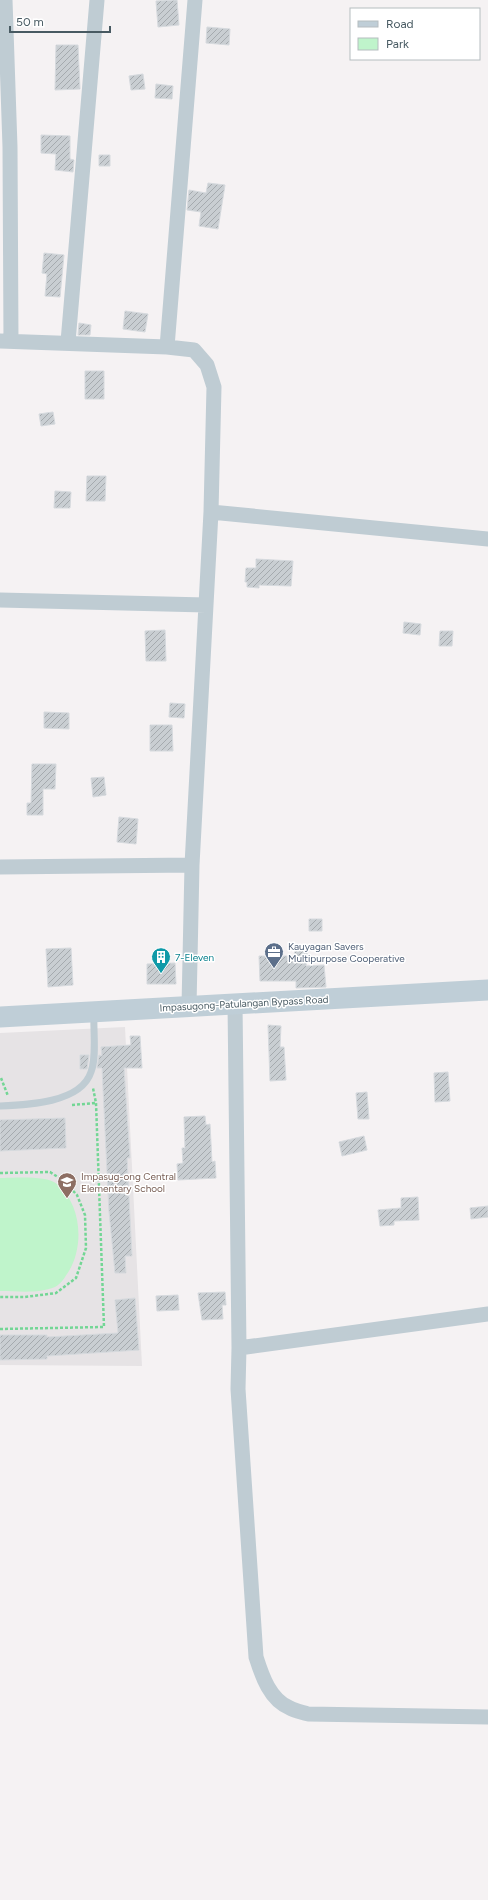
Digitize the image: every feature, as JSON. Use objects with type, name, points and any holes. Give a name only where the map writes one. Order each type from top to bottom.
[{"type":"main road","name":"Impasugong-Patulangan Bypass Road","points":[[0,1017],[488,990]]},
{"type":"street","points":[[5,0],[5,341],[68,342],[166,347],[194,350],[207,365],[214,387],[211,512],[192,866],[190,1006]]},
{"type":"street","points":[[68,342],[97,0]]},
{"type":"street","points":[[166,347],[195,0]]},
{"type":"street","points":[[211,512],[488,539]]},
{"type":"street","points":[[0,600],[206,605]]},
{"type":"street","points":[[0,866],[192,866]]},
{"type":"street","points":[[235,1003],[239,1348],[238,1389],[256,1657],[263,1679],[275,1696],[289,1708],[308,1714],[488,1717]]},
{"type":"street","points":[[239,1348],[488,1314]]},
{"type":"lane","points":[[0,1106],[62,1098],[77,1090],[86,1082],[91,1074],[93,1066],[94,1011]]},
{"type":"path","points":[[0,1329],[104,1327],[96,1103],[91,1074]]},
{"type":"path","points":[[1,1078],[11,1105]]},
{"type":"path","points":[[62,1098],[70,1105],[96,1103]]},
{"type":"path","points":[[0,1173],[50,1172],[64,1181],[77,1195],[85,1216],[86,1248],[76,1278],[56,1293],[25,1297],[0,1297]]},
{"type":"shaded area","name":"Impasug-ong Central Elementary School","points":[[125,1027],[142,1366],[0,1365],[0,1033]]},
{"type":"green space","points":[[0,1178],[38,1178],[52,1181],[57,1184],[72,1203],[78,1226],[77,1250],[69,1271],[57,1286],[42,1291],[0,1291]]},
{"type":"building","points":[[177,0],[179,25],[158,27],[156,1]]},
{"type":"building","points":[[207,27],[230,29],[229,45],[206,43]]},
{"type":"building","points":[[56,45],[78,45],[80,89],[55,90]]},
{"type":"building","points":[[143,74],[145,89],[131,90],[129,76]]},
{"type":"building","points":[[156,84],[173,86],[172,99],[155,98]]},
{"type":"building","points":[[41,135],[70,136],[70,159],[74,160],[73,172],[55,170],[56,154],[41,153]]},
{"type":"building","points":[[99,155],[110,155],[110,166],[99,166]]},
{"type":"building","points":[[208,183],[225,185],[218,229],[199,226],[201,212],[187,210],[189,190],[206,193]]},
{"type":"building","points":[[44,253],[64,255],[60,297],[45,296],[47,274],[42,273]]},
{"type":"building","points":[[125,311],[148,314],[145,332],[123,329]]},
{"type":"building","points":[[79,323],[91,325],[90,335],[78,335]]},
{"type":"building","points":[[85,371],[104,371],[104,399],[85,399]]},
{"type":"building","points":[[53,412],[55,424],[41,426],[39,414]]},
{"type":"building","points":[[87,476],[106,476],[105,501],[86,501]]},
{"type":"building","points":[[55,491],[71,492],[70,508],[54,508]]},
{"type":"building","points":[[256,559],[293,561],[291,586],[259,585],[259,588],[247,587],[247,582],[245,582],[246,568],[256,568]]},
{"type":"building","points":[[404,622],[421,624],[420,635],[403,633]]},
{"type":"building","points":[[165,630],[166,661],[146,661],[145,631]]},
{"type":"building","points":[[440,631],[453,631],[452,646],[439,646]]},
{"type":"building","points":[[170,703],[185,704],[184,718],[169,717]]},
{"type":"building","points":[[44,712],[69,713],[69,729],[44,728]]},
{"type":"building","points":[[150,725],[172,725],[173,751],[150,751]]},
{"type":"building","points":[[32,764],[56,764],[55,789],[43,789],[43,815],[27,815],[27,803],[31,803]]},
{"type":"building","points":[[104,777],[106,795],[93,797],[91,778]]},
{"type":"building","points":[[119,817],[138,819],[136,844],[117,842]]},
{"type":"building","points":[[309,919],[322,919],[322,931],[309,931]]},
{"type":"building","points":[[71,948],[73,985],[48,987],[46,949]]},
{"type":"building","points":[[295,949],[308,950],[306,966],[324,965],[326,987],[296,988],[296,981],[260,981],[259,956],[294,956]]},
{"type":"building","name":"7-Eleven","points":[[175,963],[176,984],[147,984],[147,964]]},
{"type":"building","points":[[268,1025],[281,1026],[280,1047],[284,1047],[286,1080],[270,1081]]},
{"type":"building","points":[[130,1036],[140,1036],[142,1068],[124,1068],[130,1158],[127,1158],[132,1256],[125,1256],[126,1273],[115,1273],[109,1212],[102,1068],[97,1068],[99,1055],[102,1056],[101,1047],[131,1045]]},
{"type":"building","points":[[80,1055],[89,1055],[87,1069],[80,1069]]},
{"type":"building","points":[[448,1072],[450,1101],[435,1102],[434,1073]]},
{"type":"building","points":[[367,1092],[369,1119],[358,1119],[356,1093]]},
{"type":"building","points":[[205,1116],[206,1125],[210,1124],[212,1162],[215,1161],[216,1178],[178,1180],[177,1164],[183,1163],[182,1148],[185,1148],[184,1117]]},
{"type":"building","points":[[65,1118],[66,1148],[0,1151],[0,1120]]},
{"type":"building","points":[[364,1136],[367,1150],[342,1156],[339,1142]]},
{"type":"building","points":[[418,1197],[419,1220],[394,1221],[394,1225],[380,1226],[378,1210],[401,1208],[401,1198]]},
{"type":"building","points":[[488,1206],[488,1217],[471,1219],[470,1208]]},
{"type":"building","points":[[225,1292],[226,1305],[222,1305],[223,1319],[202,1320],[198,1293]]},
{"type":"building","points":[[178,1295],[179,1310],[157,1311],[156,1296]]},
{"type":"building","points":[[135,1298],[139,1350],[47,1356],[47,1359],[0,1360],[0,1335],[47,1335],[47,1337],[118,1333],[115,1300]]},
{"type":"place","name":"Kauyagan Savers Multipurpose Cooperative","points":[[274,969]]},
{"type":"place","name":"7-Eleven","points":[[161,974]]},
{"type":"place","name":"Impasug-ong Central Elementary School","points":[[67,1199]]}]
